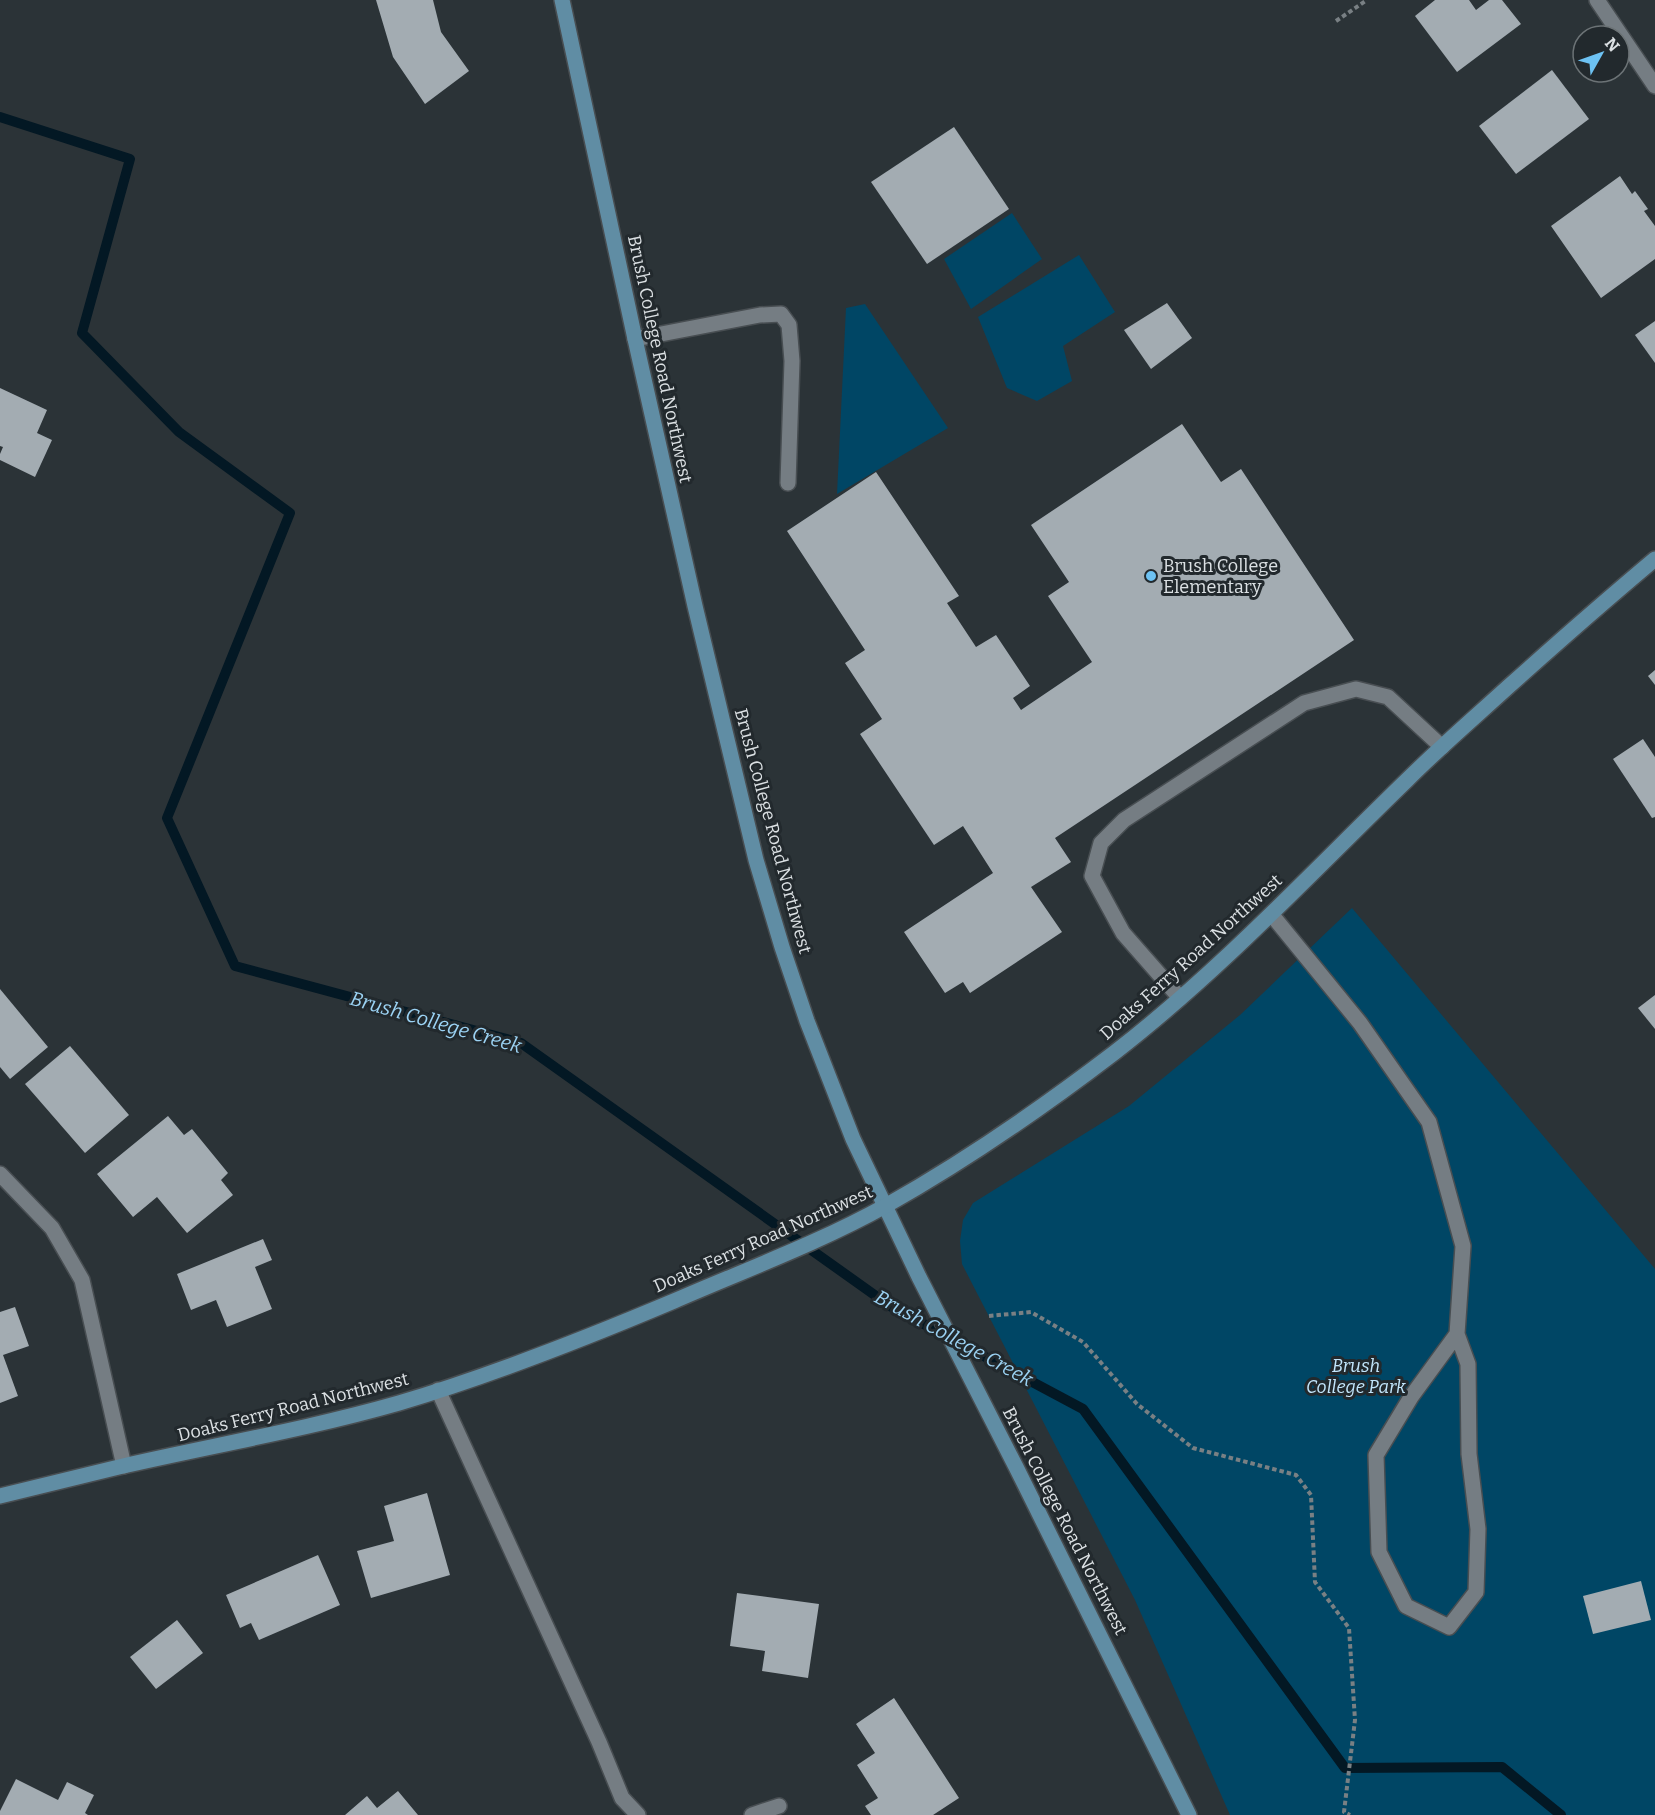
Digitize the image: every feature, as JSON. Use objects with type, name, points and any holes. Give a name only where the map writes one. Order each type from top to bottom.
[{"type":"main road","name":"Brush College Road Northwest","points":[[562,0],[634,339],[695,606],[756,860],[807,1021],[853,1139],[919,1277],[1189,1815]]},
{"type":"main road","name":"Doaks Ferry Road Northwest","points":[[0,1496],[124,1466],[292,1431],[438,1390],[609,1328],[825,1236],[885,1206],[962,1162],[1116,1052],[1272,915],[1408,778],[1599,606],[1655,559]]},
{"type":"street","points":[[1597,0],[1655,86]]},
{"type":"street","points":[[634,339],[760,315],[781,314],[789,325],[792,361],[788,483]]},
{"type":"street","points":[[1180,998],[1123,933],[1092,876],[1101,843],[1124,820],[1304,703],[1356,689],[1388,697],[1442,747]]},
{"type":"street","points":[[1272,915],[1360,1023],[1429,1122],[1463,1246],[1457,1334],[1468,1364],[1469,1454],[1478,1529],[1477,1571],[1476,1592],[1449,1627],[1406,1606],[1380,1552],[1376,1455],[1411,1397],[1457,1334]]},
{"type":"street","points":[[0,1174],[52,1228],[82,1280],[124,1466]]},
{"type":"street","points":[[438,1390],[622,1798],[638,1815]]},
{"type":"street","points":[[752,1815],[779,1806]]},
{"type":"path","points":[[1336,21],[1367,0]]},
{"type":"path","points":[[989,1316],[1031,1312],[1083,1342],[1137,1404],[1193,1448],[1296,1475],[1311,1495],[1315,1582],[1349,1628],[1355,1720],[1344,1812],[1350,1815]]},
{"type":"green space","points":[[1012,213],[1042,259],[971,309],[944,259]]},
{"type":"green space","points":[[1079,255],[1115,312],[1063,346],[1072,381],[1037,401],[1007,388],[978,317]]},
{"type":"green space","points":[[865,304],[948,428],[837,494],[846,308]]},
{"type":"green space","name":"Brush College Park","points":[[1352,908],[1655,1269],[1655,1815],[1230,1815],[1135,1600],[962,1264],[960,1241],[963,1220],[973,1203],[1129,1106],[1240,1015]]},
{"type":"building","points":[[376,0],[433,0],[441,32],[469,71],[425,104],[393,57]]},
{"type":"building","points":[[1435,0],[1469,0],[1476,10],[1489,0],[1502,0],[1521,24],[1457,72],[1415,16]]},
{"type":"building","points":[[1552,70],[1589,119],[1516,174],[1479,126]]},
{"type":"building","points":[[954,127],[1009,209],[927,264],[871,182]]},
{"type":"building","points":[[1620,176],[1632,194],[1635,191],[1648,209],[1644,211],[1655,226],[1655,259],[1601,298],[1551,226]]},
{"type":"building","points":[[1167,303],[1192,338],[1151,369],[1124,330]]},
{"type":"building","points":[[1655,321],[1655,363],[1635,335]]},
{"type":"building","points":[[0,388],[47,410],[37,433],[52,440],[35,477],[0,460],[3,447],[0,446]]},
{"type":"building","name":"Brush College Elementary","points":[[1182,424],[1221,482],[1241,469],[1354,640],[1055,838],[1071,862],[1031,887],[1062,932],[970,993],[963,982],[945,993],[904,932],[993,873],[963,826],[934,845],[860,734],[882,719],[845,663],[865,650],[787,531],[876,472],[959,596],[947,603],[976,647],[996,635],[1030,686],[1013,698],[1021,710],[1092,662],[1048,596],[1069,582],[1031,525]]},
{"type":"building","points":[[1655,670],[1655,685],[1648,676]]},
{"type":"building","points":[[1643,739],[1655,757],[1655,817],[1652,818],[1613,759]]},
{"type":"building","points":[[0,989],[48,1047],[10,1079],[0,1067]]},
{"type":"building","points":[[1655,995],[1655,1029],[1638,1008]]},
{"type":"building","points":[[70,1046],[129,1115],[85,1153],[25,1084]]},
{"type":"building","points":[[168,1116],[184,1135],[192,1129],[228,1173],[221,1180],[233,1195],[187,1233],[157,1197],[133,1217],[97,1174]]},
{"type":"building","points":[[263,1239],[272,1260],[255,1267],[272,1309],[227,1327],[216,1300],[191,1310],[177,1274]]},
{"type":"building","points":[[15,1307],[29,1346],[3,1355],[18,1396],[0,1403],[0,1312]]},
{"type":"building","points":[[427,1493],[450,1575],[371,1598],[357,1551],[394,1541],[384,1506]]},
{"type":"building","points":[[318,1555],[340,1605],[259,1640],[251,1623],[240,1628],[226,1595]]},
{"type":"building","points":[[1641,1581],[1651,1620],[1593,1634],[1583,1596]]},
{"type":"building","points":[[737,1593],[819,1604],[808,1678],[762,1671],[765,1651],[730,1646]]},
{"type":"building","points":[[177,1620],[203,1653],[156,1689],[130,1657]]},
{"type":"building","points":[[894,1698],[959,1798],[933,1815],[871,1815],[865,1806],[878,1798],[857,1765],[875,1753],[856,1724]]},
{"type":"building","points":[[16,1779],[58,1800],[67,1782],[94,1795],[85,1813],[88,1815],[0,1815]]},
{"type":"building","points":[[398,1791],[418,1815],[345,1815],[367,1796],[377,1808]]},
{"type":"waterway","name":"Brush College Creek","points":[[0,117],[130,159],[82,333],[179,432],[290,513],[167,818],[235,966],[521,1043],[890,1306],[1083,1409],[1345,1768],[1502,1767],[1561,1815]]},
{"type":"place","name":"Brush College Elementary","points":[[1151,576]]}]
